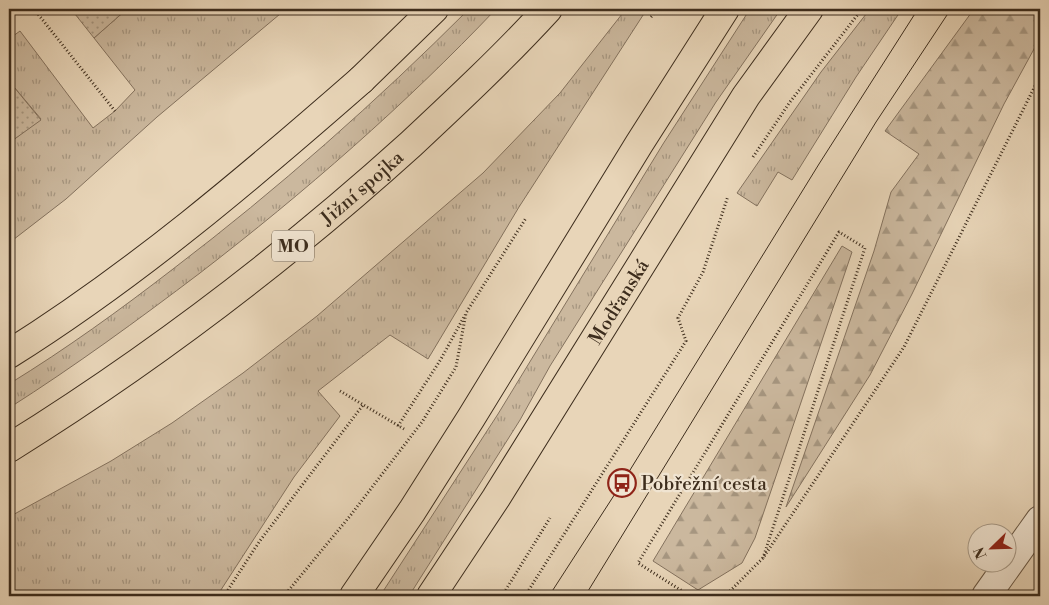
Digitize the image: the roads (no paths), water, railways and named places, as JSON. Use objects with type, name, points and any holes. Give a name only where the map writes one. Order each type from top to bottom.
[{"type":"main road","points":[[9,354],[111,284],[196,220],[282,149],[361,80],[434,9]]},
{"type":"main road","name":"Jižní spojka","points":[[9,448],[118,377],[202,317],[289,249],[371,180],[450,108],[548,9]]},
{"type":"main road","points":[[354,596],[471,418],[639,144],[725,9]]},
{"type":"main road","name":"Modřanská","points":[[431,596],[496,498],[746,96],[809,9]]},
{"type":"lane","points":[[986,596],[1040,520]]},
{"type":"tram line","points":[[549,596],[622,483],[819,164],[918,9]]},
{"type":"tram line","points":[[585,596],[876,122],[951,9]]},
{"type":"place","name":"Pobřežní cesta","points":[[622,483]]}]
